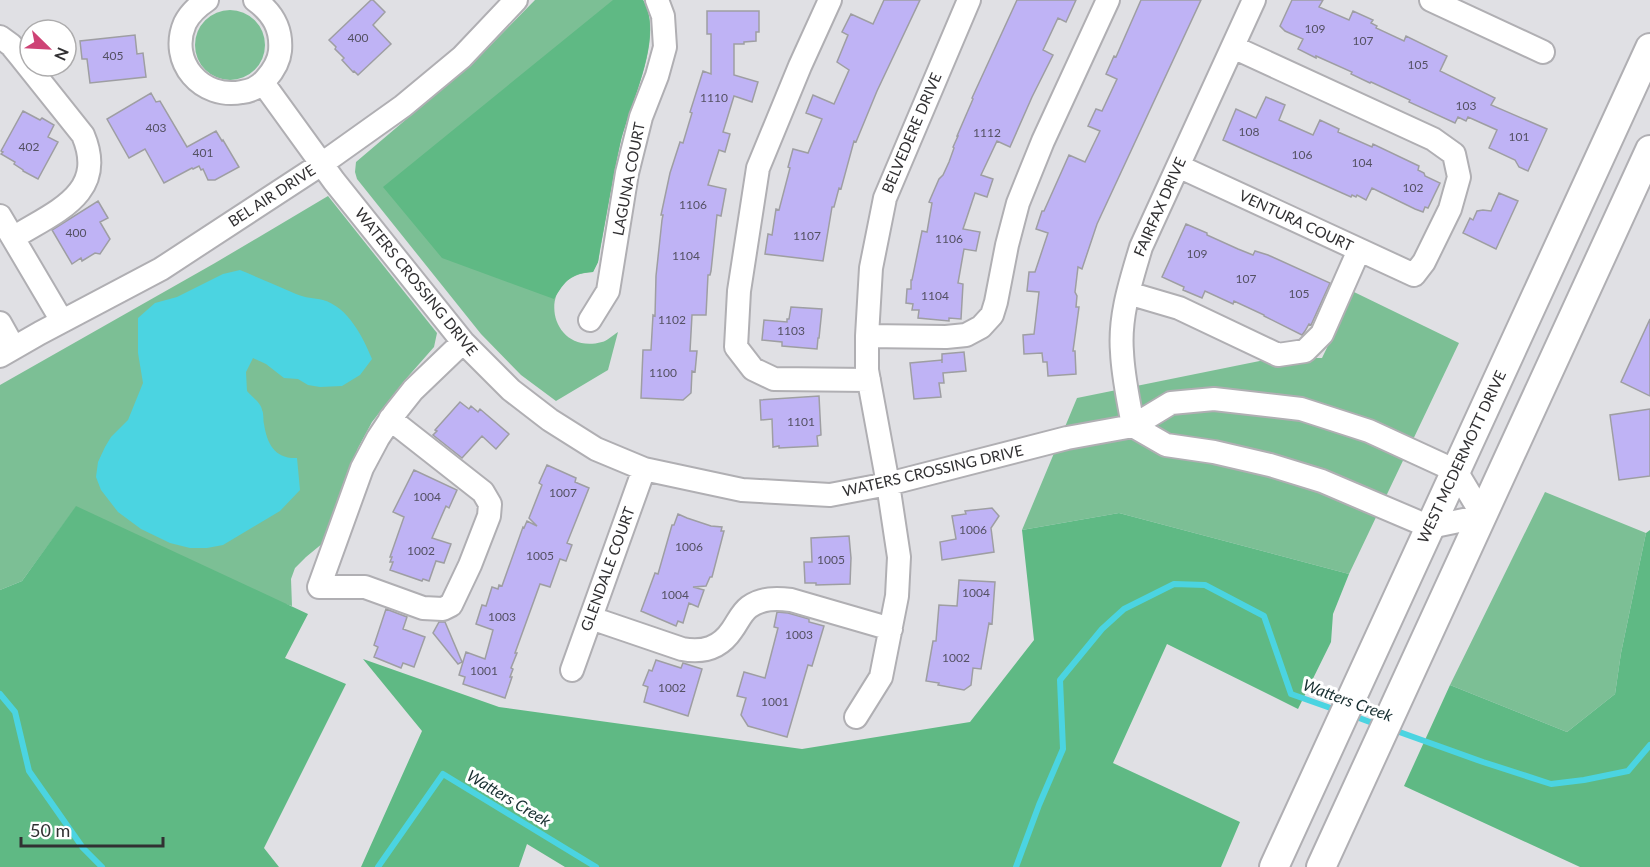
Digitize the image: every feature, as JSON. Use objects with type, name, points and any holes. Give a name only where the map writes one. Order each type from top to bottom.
[{"type":"main road","name":"WEST MCDERMOTT DRIVE","points":[[1274,867],[1650,48]]},
{"type":"main road","points":[[1321,867],[1650,150]]},
{"type":"street","points":[[207,0],[195,9],[186,23],[181,39],[182,56],[189,71],[200,84],[215,92],[232,94],[248,91],[263,83],[273,71],[279,56],[281,40],[277,24],[268,10],[255,0]]},
{"type":"street","name":"BEL AIR DRIVE","points":[[7,352],[161,269],[322,163],[403,106],[462,57],[516,0]]},
{"type":"street","name":"LAGUNA COURT","points":[[590,320],[608,291],[627,173],[641,117],[657,76],[665,47],[663,16],[657,0]]},
{"type":"street","points":[[830,0],[758,168],[739,291],[736,347],[753,369],[774,379],[869,380]]},
{"type":"street","name":"BELVEDERE DRIVE","points":[[856,717],[881,677],[897,596],[899,558],[867,370],[871,268],[885,198],[969,0]]},
{"type":"street","points":[[867,336],[966,335],[981,327],[992,315],[1018,203],[1043,141],[1108,0]]},
{"type":"street","name":"FAIRFAX DRIVE","points":[[1133,426],[1122,352],[1123,321],[1141,247],[1254,0]]},
{"type":"street","points":[[1431,0],[1543,52]]},
{"type":"street","points":[[0,37],[11,45],[83,135],[89,149],[91,164],[80,192],[69,203],[13,238]]},
{"type":"street","name":"VENTURA COURT","points":[[1178,166],[1414,275],[1424,262],[1450,208],[1459,177],[1454,154],[1433,139],[1233,47]]},
{"type":"street","name":"WATERS CROSSING DRIVE","points":[[263,83],[334,181],[463,342],[511,390],[550,420],[596,449],[644,469],[742,490],[830,495],[888,484],[1067,438],[1133,426],[1171,403],[1214,399],[1301,409],[1370,431],[1456,471]]},
{"type":"street","points":[[0,216],[62,321]]},
{"type":"street","points":[[1128,293],[1179,308],[1278,355],[1305,351],[1322,334],[1359,250]]},
{"type":"street","points":[[0,323],[7,352]]},
{"type":"street","points":[[390,419],[483,492],[490,504],[489,516],[471,566],[452,605],[443,609],[423,608],[365,587],[319,587],[362,468],[378,438],[390,419],[413,390],[463,342]]},
{"type":"street","points":[[1133,426],[1166,445],[1214,452],[1322,480],[1430,527],[1483,516],[1456,471]]},
{"type":"street","name":"GLENDALE COURT","points":[[572,670],[644,469]]},
{"type":"street","points":[[591,618],[694,652],[705,651],[726,639],[740,617],[750,607],[763,600],[777,598],[891,629]]},
{"type":"green space","points":[[535,0],[643,0],[649,15],[650,33],[643,72],[620,145],[598,262],[593,272],[574,276],[562,286],[555,299],[555,314],[560,327],[569,338],[584,343],[602,342],[618,332],[608,370],[556,401],[521,375],[481,334],[357,179],[355,172],[356,162],[476,60]]},
{"type":"green space","points":[[613,0],[643,0],[649,15],[650,33],[643,71],[620,144],[598,262],[593,272],[579,274],[569,279],[554,299],[442,258],[383,187]]},
{"type":"green space","points":[[230,10],[249,16],[259,26],[265,45],[259,64],[249,74],[230,80],[211,74],[201,64],[195,45],[201,26],[211,16]]},
{"type":"green space","points":[[328,196],[437,333],[434,347],[372,422],[358,448],[323,543],[295,568],[291,579],[292,606],[155,568],[76,507],[22,581],[0,590],[0,385]]},
{"type":"green space","points":[[1354,292],[1459,343],[1349,574],[1119,513],[1022,530],[1077,398],[1275,358],[1322,358]]},
{"type":"green space","points":[[1545,492],[1646,533],[1621,653],[1615,694],[1567,732],[1450,685]]},
{"type":"green space","points":[[76,506],[308,614],[285,658],[346,684],[264,848],[279,867],[0,867],[0,590],[22,581]]},
{"type":"green space","points":[[1119,513],[1349,574],[1333,614],[1331,642],[1298,709],[1167,644],[1113,763],[1240,822],[1221,867],[565,867],[527,844],[519,867],[361,867],[422,731],[363,659],[499,707],[802,749],[970,722],[1034,640],[1022,530]]},
{"type":"green space","points":[[1650,530],[1650,867],[1580,867],[1404,786],[1450,685],[1567,732],[1615,694],[1621,653],[1646,533]]},
{"type":"water","points":[[240,270],[299,295],[323,300],[340,309],[354,324],[372,359],[360,375],[342,386],[320,387],[308,385],[298,379],[284,378],[266,364],[253,358],[246,372],[247,391],[261,407],[265,431],[273,449],[283,456],[297,458],[300,490],[280,511],[223,545],[190,548],[170,543],[141,529],[118,512],[101,490],[96,477],[98,462],[111,437],[128,420],[143,383],[138,353],[138,318],[155,303],[177,297],[223,274]]},
{"type":"building","points":[[371,0],[385,12],[373,25],[391,44],[358,75],[342,60],[344,58],[329,40]]},
{"type":"building","points":[[884,0],[920,0],[877,91],[856,142],[854,141],[841,189],[839,188],[834,207],[832,207],[823,261],[765,254],[768,234],[772,235],[776,209],[779,210],[793,149],[808,153],[822,119],[806,113],[813,95],[834,104],[849,70],[837,62],[848,35],[842,32],[851,14],[873,24]]},
{"type":"building","points":[[1017,0],[1076,0],[1066,22],[1058,18],[1043,50],[1053,55],[1010,147],[997,141],[981,175],[993,179],[987,197],[975,193],[963,229],[980,232],[976,251],[964,249],[958,283],[963,284],[961,319],[949,318],[949,321],[918,318],[919,310],[912,310],[913,304],[906,303],[907,289],[911,289],[922,231],[927,232],[932,203],[929,202],[949,162],[972,98]]},
{"type":"building","points":[[1141,0],[1201,0],[1097,224],[1082,269],[1078,267],[1075,292],[1076,307],[1079,307],[1073,351],[1075,351],[1076,374],[1048,376],[1047,362],[1043,362],[1042,353],[1024,354],[1023,335],[1034,334],[1039,292],[1027,291],[1029,272],[1035,272],[1048,233],[1036,229],[1042,211],[1044,211],[1069,155],[1085,162],[1100,131],[1088,126],[1096,109],[1102,111],[1117,79],[1106,74]]},
{"type":"building","points":[[1292,0],[1323,0],[1319,7],[1349,20],[1353,11],[1373,20],[1371,23],[1377,26],[1376,28],[1404,41],[1406,36],[1447,56],[1440,71],[1495,98],[1491,105],[1547,129],[1528,171],[1519,167],[1515,160],[1489,148],[1497,130],[1468,117],[1466,121],[1458,117],[1455,123],[1351,74],[1352,72],[1298,49],[1303,39],[1285,31],[1280,26]]},
{"type":"building","points":[[707,11],[759,11],[759,32],[756,32],[756,41],[734,44],[734,75],[758,82],[752,102],[734,96],[723,132],[730,134],[725,152],[719,150],[708,185],[726,189],[721,216],[717,215],[711,271],[708,275],[706,315],[692,315],[690,351],[697,351],[695,372],[692,371],[691,393],[683,400],[641,398],[643,350],[651,350],[663,215],[661,215],[670,173],[680,142],[683,143],[703,71],[711,74],[711,34],[707,34]]},
{"type":"building","points":[[135,35],[137,54],[143,53],[146,77],[90,83],[87,59],[82,59],[80,41]]},
{"type":"building","points":[[151,93],[156,102],[160,101],[187,147],[216,131],[239,167],[215,180],[208,180],[199,166],[164,183],[145,149],[129,158],[107,119]]},
{"type":"building","points":[[1266,97],[1285,105],[1279,120],[1313,135],[1320,120],[1339,129],[1338,132],[1372,147],[1373,144],[1419,166],[1418,170],[1425,176],[1440,183],[1428,208],[1425,207],[1423,212],[1372,188],[1366,200],[1357,195],[1351,197],[1223,140],[1236,109],[1256,118]]},
{"type":"building","points":[[23,111],[54,125],[48,137],[58,142],[38,179],[1,154]]},
{"type":"building","points":[[1499,193],[1518,201],[1496,249],[1463,233],[1470,218],[1473,220],[1477,211],[1491,211]]},
{"type":"building","points":[[98,201],[108,218],[100,222],[110,239],[100,254],[95,253],[82,261],[81,258],[72,264],[52,230]]},
{"type":"building","points":[[1186,224],[1238,249],[1253,255],[1255,251],[1268,255],[1330,283],[1311,325],[1309,324],[1302,335],[1234,301],[1233,304],[1205,291],[1202,298],[1162,277]]},
{"type":"building","points":[[791,307],[822,309],[817,349],[782,346],[782,342],[762,340],[764,320],[787,322]]},
{"type":"building","points":[[1650,319],[1650,396],[1621,382]]},
{"type":"building","points":[[964,352],[966,371],[943,373],[944,383],[939,383],[941,397],[914,399],[910,363],[942,360],[942,354]]},
{"type":"building","points":[[819,396],[821,435],[817,436],[818,446],[773,447],[772,419],[761,420],[760,400]]},
{"type":"building","points":[[460,402],[469,409],[471,406],[478,412],[480,409],[509,434],[496,449],[482,436],[462,458],[433,435]]},
{"type":"building","points":[[1650,409],[1650,476],[1619,480],[1610,415]]},
{"type":"building","points":[[547,465],[576,478],[575,482],[589,488],[567,543],[572,545],[566,561],[560,559],[550,587],[540,584],[515,653],[517,653],[511,668],[513,669],[510,677],[512,677],[505,698],[463,684],[465,677],[459,675],[466,652],[485,659],[493,630],[476,624],[482,605],[486,606],[492,587],[498,589],[499,585],[502,586],[527,521],[537,526],[529,518]]},
{"type":"building","points":[[414,470],[457,490],[449,508],[446,506],[432,538],[451,544],[444,563],[436,561],[429,581],[423,579],[422,581],[390,570],[393,562],[390,562],[392,557],[390,557],[404,517],[393,512]]},
{"type":"building","points":[[992,508],[999,516],[991,528],[994,552],[942,560],[940,542],[956,539],[952,516],[966,514],[965,511]]},
{"type":"building","points":[[678,514],[711,526],[722,527],[721,531],[724,531],[712,577],[706,586],[693,587],[704,590],[698,607],[689,603],[683,623],[678,621],[676,626],[641,611],[655,573],[658,574],[672,525]]},
{"type":"building","points":[[849,536],[850,584],[805,583],[804,562],[812,562],[811,538]]},
{"type":"building","points":[[959,580],[995,582],[992,624],[989,623],[981,669],[973,668],[971,685],[964,690],[926,681],[933,641],[936,641],[939,605],[957,606]]},
{"type":"building","points":[[386,609],[407,617],[403,629],[425,637],[414,667],[403,663],[401,668],[374,657],[378,647],[374,645]]},
{"type":"building","points":[[777,612],[809,619],[809,622],[824,626],[812,666],[808,665],[787,737],[748,726],[741,715],[746,698],[737,696],[744,672],[765,678],[778,628],[774,627]]},
{"type":"building","points":[[439,622],[445,622],[462,662],[458,664],[433,633]]},
{"type":"building","points":[[656,660],[681,668],[683,663],[702,669],[688,716],[644,702],[648,687],[643,685]]},
{"type":"waterway","name":"Watters Creek","points":[[1016,867],[1063,749],[1060,680],[1102,629],[1124,609],[1174,584],[1205,585],[1264,616],[1291,694],[1339,711]]},
{"type":"waterway","name":"Watters Creek","points":[[0,694],[15,712],[29,771],[83,848],[102,867]]},
{"type":"waterway","name":"Watters Creek","points":[[1351,715],[1378,725]]},
{"type":"waterway","name":"Watters Creek","points":[[1391,729],[1551,784],[1628,771],[1650,745]]},
{"type":"waterway","name":"Watters Creek","points":[[378,867],[443,774],[596,867]]}]
